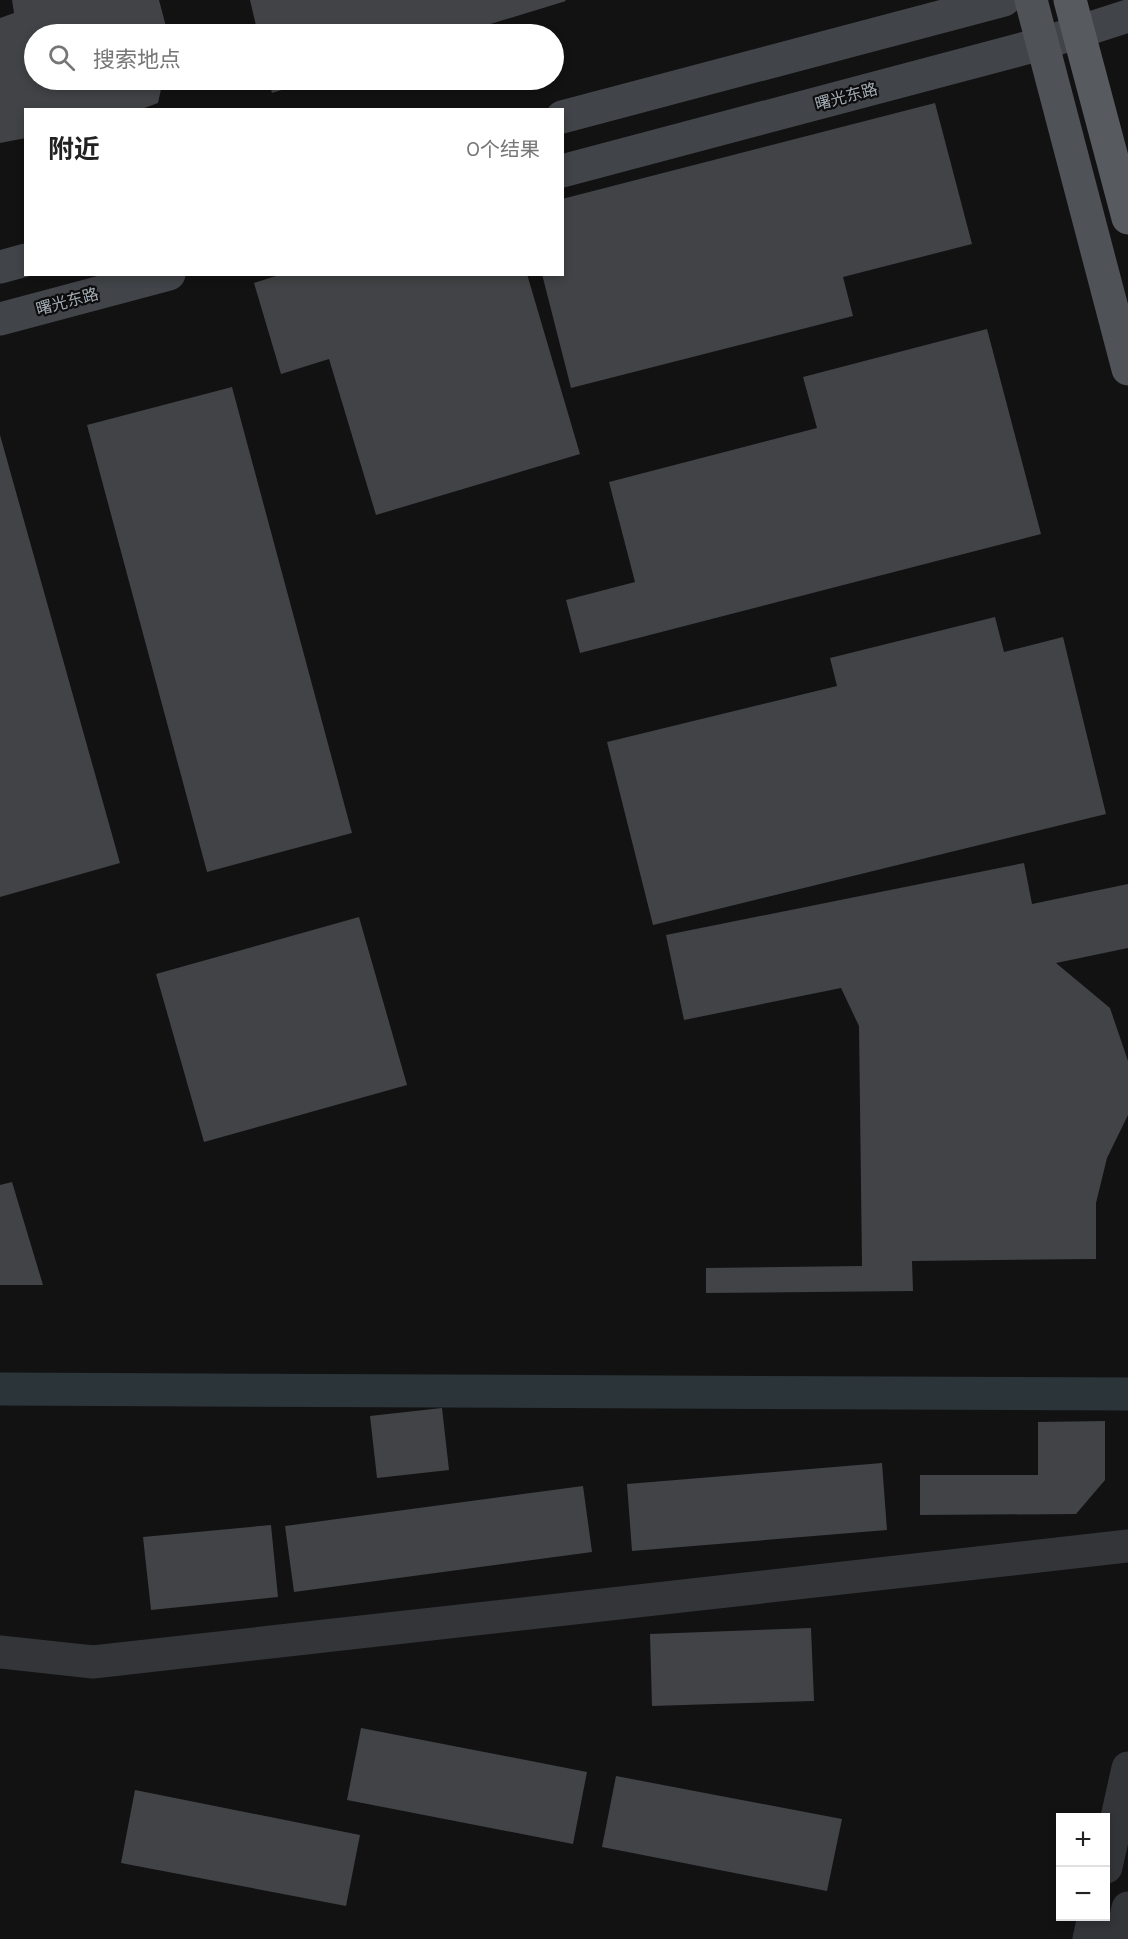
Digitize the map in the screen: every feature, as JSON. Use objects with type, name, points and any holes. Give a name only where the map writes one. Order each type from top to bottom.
[{"type":"highway","points":[[1070,0],[1128,218]]},
{"type":"main road","points":[[564,116],[1004,0]]},
{"type":"main road","points":[[1031,0],[1128,369]]},
{"type":"main road","name":"曙光东路","points":[[564,170],[1041,44],[1128,16]]},
{"type":"main road","points":[[0,267],[24,261]]},
{"type":"main road","name":"曙光东路","points":[[0,319],[161,276]]},
{"type":"street","points":[[0,1652],[93,1662],[1128,1546]]},
{"type":"street","points":[[1110,1849],[1128,1768]]},
{"type":"street","points":[[1121,1939],[1128,1908]]},
{"type":"street","points":[[1089,1939],[1093,1921]]},
{"type":"building","points":[[12,0],[159,0],[165,24],[24,24],[24,90],[161,90],[158,103],[144,108],[24,108],[24,138],[0,143],[0,18],[14,13]]},
{"type":"building","points":[[250,0],[566,1],[491,24],[256,24]]},
{"type":"building","points":[[935,103],[972,244],[843,277],[853,316],[571,388],[543,276],[564,276],[564,198]]},
{"type":"building","points":[[276,276],[528,276],[580,454],[376,515],[329,359],[281,374],[254,283]]},
{"type":"building","points":[[987,329],[1041,534],[580,653],[566,600],[635,582],[609,482],[817,428],[803,377]]},
{"type":"building","points":[[232,387],[352,833],[207,872],[87,425]]},
{"type":"building","points":[[0,435],[120,863],[0,897]]},
{"type":"building","points":[[995,617],[1004,652],[1063,637],[1106,814],[653,925],[607,742],[837,686],[830,658]]},
{"type":"building","points":[[1024,863],[1032,904],[1128,884],[1128,948],[1056,963],[1110,1008],[1128,1061],[1128,1115],[1107,1158],[1096,1203],[1096,1259],[912,1261],[913,1291],[706,1293],[706,1268],[862,1266],[859,1026],[841,988],[684,1020],[666,935]]},
{"type":"building","points":[[359,917],[407,1085],[204,1142],[156,974]]},
{"type":"building","points":[[12,1182],[43,1285],[0,1285],[0,1185]]},
{"type":"building","points":[[442,1408],[449,1470],[377,1478],[370,1416]]},
{"type":"building","points":[[1105,1421],[1105,1480],[1076,1514],[920,1515],[920,1475],[1038,1475],[1038,1422]]},
{"type":"building","points":[[882,1463],[887,1530],[632,1551],[627,1484]]},
{"type":"building","points":[[583,1486],[592,1552],[294,1592],[285,1526]]},
{"type":"building","points":[[271,1525],[278,1597],[151,1610],[143,1537]]},
{"type":"building","points":[[811,1628],[814,1701],[652,1706],[650,1634]]},
{"type":"building","points":[[361,1728],[587,1772],[573,1844],[347,1800]]},
{"type":"building","points":[[616,1776],[842,1819],[827,1891],[602,1847]]},
{"type":"building","points":[[135,1790],[360,1835],[346,1906],[121,1863]]},
{"type":"waterway","points":[[0,1389],[1128,1394]]}]
